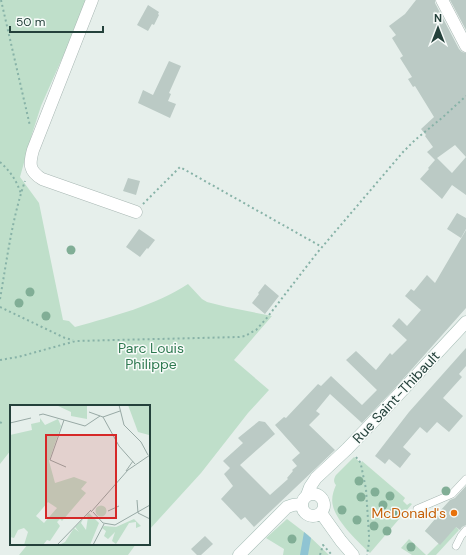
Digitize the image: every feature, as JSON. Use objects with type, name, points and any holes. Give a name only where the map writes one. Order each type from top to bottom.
[{"type":"street","points":[[92,0],[34,150],[30,165],[36,174],[42,179],[136,212]]},
{"type":"street","points":[[442,0],[466,46]]},
{"type":"street","name":"Rue Saint-Thibault","points":[[304,504],[314,480],[347,449],[466,322]]},
{"type":"street","points":[[318,515],[324,506],[322,499],[322,483],[325,470]]},
{"type":"street","points":[[239,555],[287,507],[304,504],[314,494],[320,496],[322,499]]},
{"type":"street","points":[[304,504],[308,516],[318,515]]},
{"type":"street","points":[[318,515],[336,547],[343,555]]},
{"type":"street","points":[[318,515],[353,555]]},
{"type":"lane","points":[[417,509],[449,496],[466,478]]},
{"type":"lane","points":[[456,546],[466,530]]},
{"type":"path","points":[[1,0],[30,127]]},
{"type":"path","points":[[0,360],[18,357],[76,341],[239,337],[245,336],[256,330],[322,247],[403,152],[466,96]]},
{"type":"path","points":[[0,162],[12,175],[21,194]]},
{"type":"path","points":[[0,299],[14,222],[30,165]]},
{"type":"path","points":[[136,212],[180,167],[322,247]]},
{"type":"path","points":[[0,307],[65,338],[76,341]]},
{"type":"path","points":[[347,449],[360,462],[363,473],[370,535],[367,555]]},
{"type":"path","points":[[320,555],[323,545],[332,555]]},
{"type":"green space","name":"Parc Louis Philippe","points":[[0,0],[86,0],[76,29],[41,106],[20,177],[39,203],[63,320],[69,321],[75,327],[104,319],[148,304],[175,292],[188,284],[202,299],[207,302],[272,316],[234,360],[269,390],[248,413],[201,473],[150,529],[150,405],[10,405],[10,451],[0,464]]},
{"type":"green space","points":[[354,457],[361,463],[362,461],[404,497],[405,498],[403,501],[407,505],[410,503],[412,504],[370,553],[343,525],[335,512],[332,503],[336,485],[334,481],[335,476]]},
{"type":"green space","points":[[438,516],[454,525],[459,530],[436,555],[427,555],[439,543],[425,531]]},
{"type":"green space","points":[[287,519],[308,535],[329,555],[283,555],[284,549],[266,538]]},
{"type":"green space","points":[[409,539],[426,555],[412,555],[401,548]]},
{"type":"green space","points":[[27,545],[135,545],[128,555],[19,555]]},
{"type":"water","points":[[304,532],[311,538],[308,555],[300,555]]},
{"type":"building","points":[[416,0],[435,0],[435,3],[459,49],[466,53],[466,157],[466,195],[452,185],[442,199],[420,179],[435,160],[427,152],[433,147],[421,129],[434,117],[415,86],[413,87],[408,79],[412,77],[400,58],[403,56],[392,38],[396,35],[389,26],[405,14]],"holes":[[[455,145],[466,157],[452,173],[437,158]]]},
{"type":"building","points":[[450,0],[466,0],[466,30]]},
{"type":"building","points":[[148,5],[159,12],[159,15],[154,25],[152,24],[148,31],[137,25]]},
{"type":"building","points":[[169,61],[181,66],[169,93],[171,94],[168,101],[176,104],[170,118],[138,103],[143,90],[153,95]]},
{"type":"building","points":[[128,178],[140,181],[136,195],[123,191]]},
{"type":"building","points":[[457,213],[466,218],[466,229],[461,238],[447,229]]},
{"type":"building","points":[[139,229],[155,240],[140,257],[126,247]]},
{"type":"building","points":[[466,230],[466,308],[362,423],[330,394],[316,411],[320,414],[309,425],[335,450],[254,527],[245,517],[241,520],[221,499],[233,486],[224,474],[230,468],[223,461],[243,443],[238,438],[259,421],[265,422],[275,434],[240,465],[270,495],[288,479],[287,478],[293,471],[292,470],[297,466],[292,460],[300,453],[275,425],[284,417],[286,418],[318,384],[321,386],[331,376],[362,405],[377,390],[346,360],[356,351],[376,370],[390,353],[392,355],[407,340],[392,326],[399,318],[407,326],[421,310],[405,296],[411,289],[414,291],[427,275],[435,283]]},
{"type":"building","points":[[265,284],[279,296],[265,314],[252,303]]},
{"type":"building","points":[[466,348],[466,366],[459,374],[462,377],[443,398],[463,416],[449,432],[437,422],[427,433],[420,427],[403,447],[411,454],[400,468],[389,459],[385,464],[375,456],[409,412]]},
{"type":"building","name":"McDonald's","points":[[466,486],[466,525],[460,530],[456,527],[440,545],[425,531],[450,500],[455,498]]},
{"type":"building","points":[[205,536],[213,544],[201,555],[197,555],[191,549]]},
{"type":"place","name":"McDonald's","points":[[454,513]]}]
